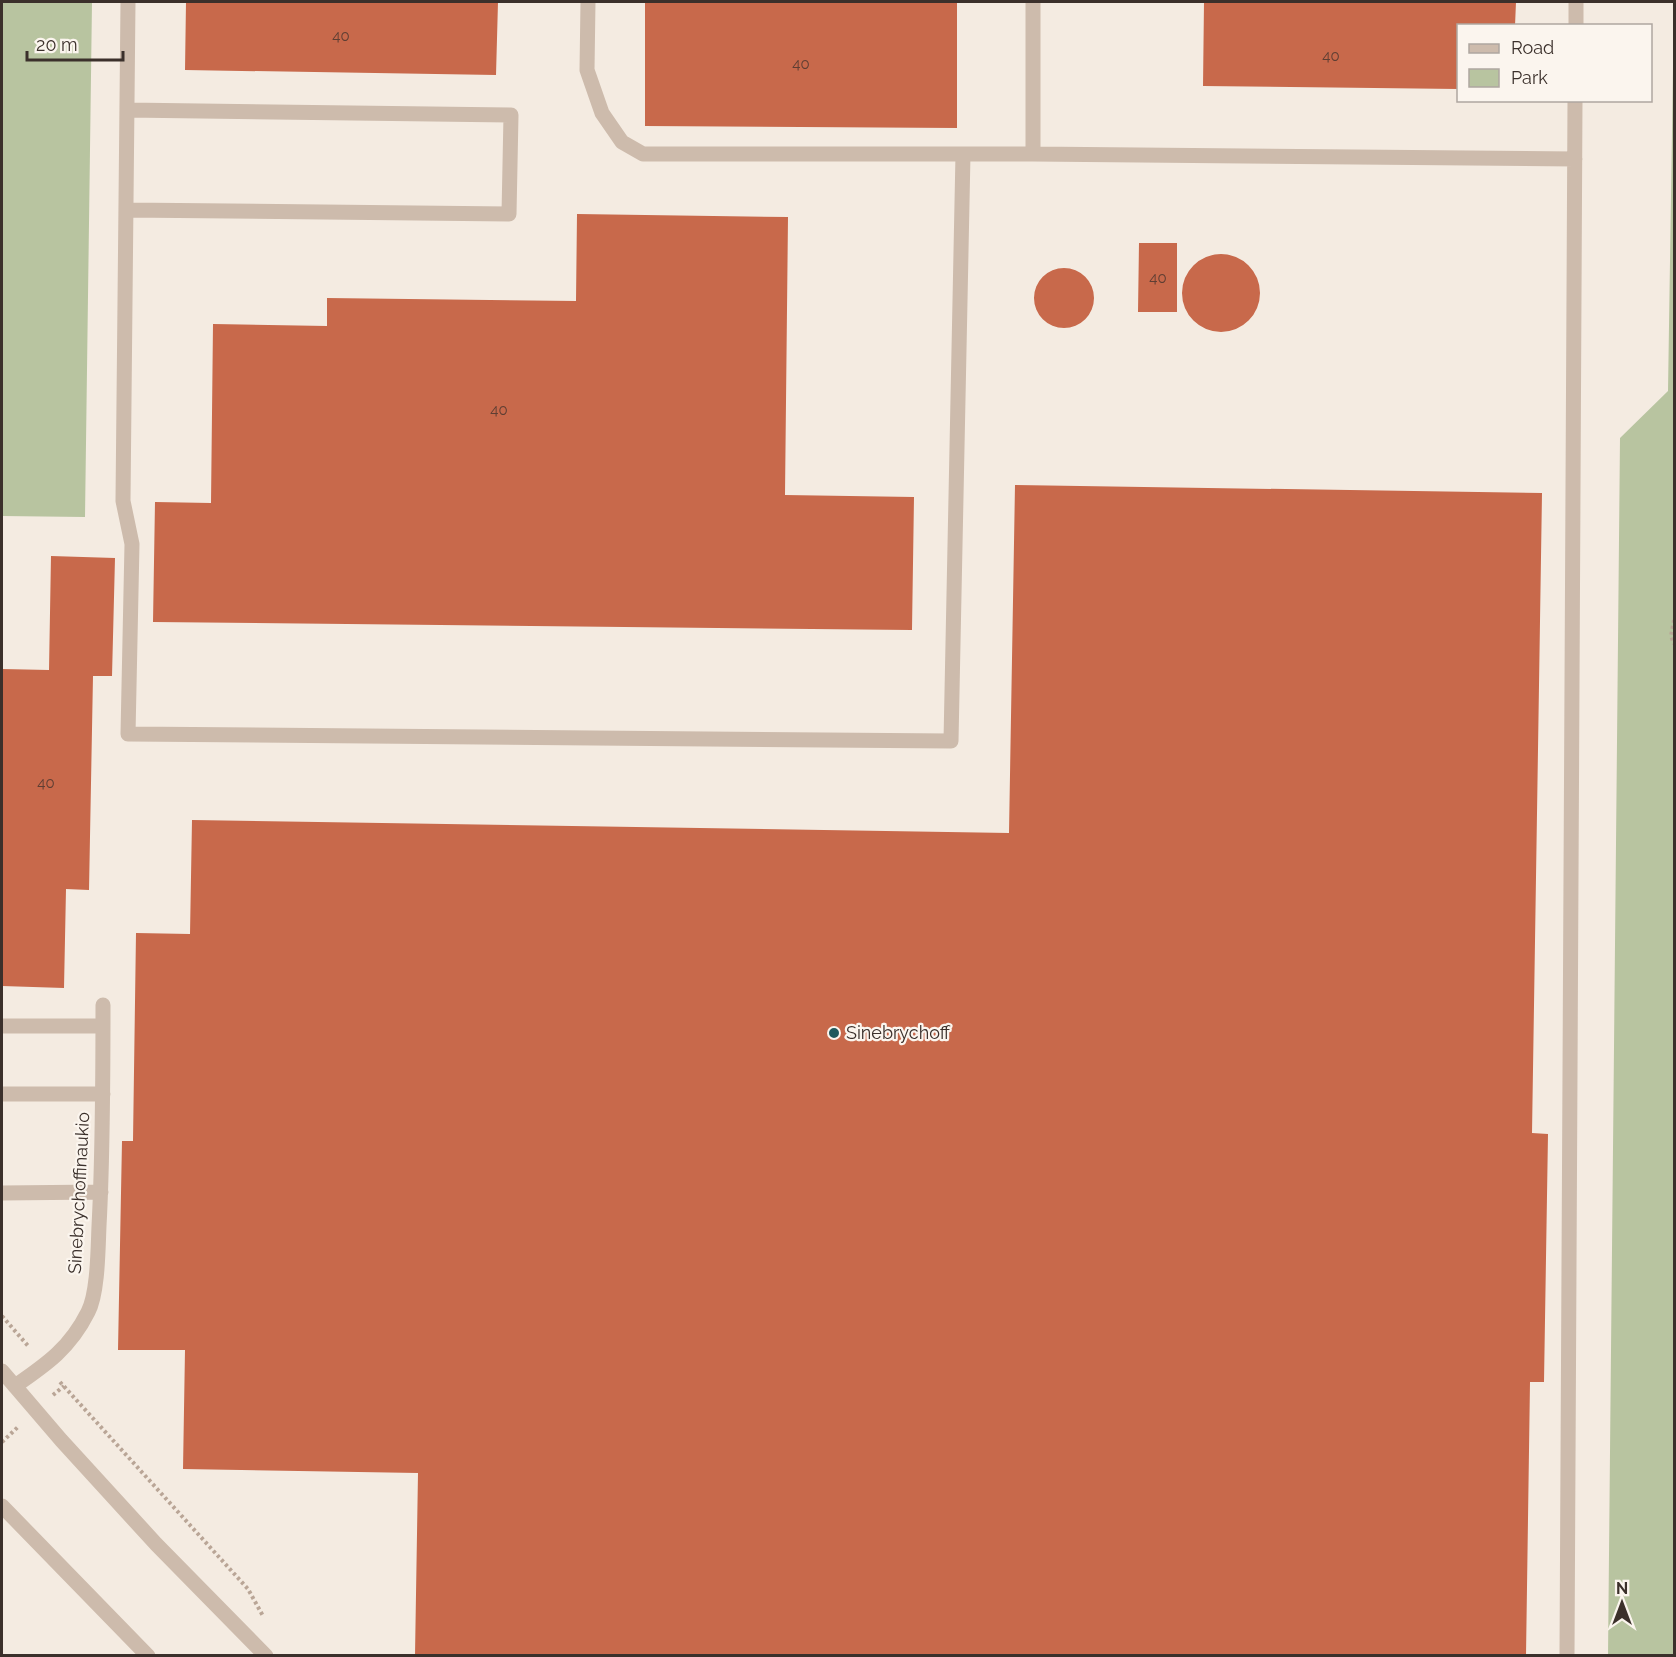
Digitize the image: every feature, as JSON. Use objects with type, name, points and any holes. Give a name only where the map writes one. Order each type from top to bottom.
[{"type":"street","points":[[128,2],[123,501],[132,544],[128,734],[951,741],[963,154]]},
{"type":"street","points":[[588,2],[587,70],[594,92],[602,113],[622,142],[644,154],[1033,154],[1575,159]]},
{"type":"street","points":[[1033,2],[1033,154]]},
{"type":"street","points":[[1576,2],[1576,24]]},
{"type":"street","points":[[1567,1656],[1575,102]]},
{"type":"street","points":[[126,210],[509,214],[511,115],[127,110]]},
{"type":"street","name":"Sinebrychoffinaukio","points":[[15,1386],[45,1365],[70,1342],[90,1310],[98,1269],[103,1005]]},
{"type":"street","points":[[2,1026],[103,1026]]},
{"type":"street","points":[[2,1094],[103,1094]]},
{"type":"street","points":[[2,1193],[101,1192]]},
{"type":"street","points":[[2,1371],[61,1440],[156,1544],[266,1656]]},
{"type":"street","points":[[2,1506],[148,1656]]},
{"type":"path","points":[[1674,620],[1671,636],[1674,644]]},
{"type":"path","points":[[2,1317],[248,1589],[264,1618]]},
{"type":"green space","points":[[2,2],[92,2],[85,517],[2,516]]},
{"type":"green space","points":[[1674,2],[1674,1655],[1608,1656],[1620,438],[1668,391]]},
{"type":"building","points":[[186,2],[498,2],[496,75],[185,70]]},
{"type":"building","points":[[645,2],[957,2],[957,128],[645,126]]},
{"type":"building","points":[[1204,2],[1516,2],[1515,24],[1457,24],[1457,89],[1203,86]]},
{"type":"building","points":[[577,214],[788,217],[785,495],[914,497],[912,630],[153,622],[155,502],[211,503],[213,324],[327,326],[327,298],[576,301]]},
{"type":"building","points":[[1139,243],[1177,243],[1177,312],[1138,312]]},
{"type":"building","points":[[1221,254],[1236,257],[1248,266],[1257,278],[1260,293],[1257,308],[1248,320],[1236,329],[1221,332],[1206,329],[1194,320],[1185,308],[1182,293],[1185,278],[1194,266],[1206,257]]},
{"type":"building","points":[[1058,268],[1070,268],[1081,273],[1089,281],[1094,298],[1092,310],[1081,323],[1070,328],[1058,328],[1047,323],[1039,315],[1034,304],[1034,292],[1039,281],[1047,273]]},
{"type":"building","name":"Sinebrychoff","points":[[1015,485],[1542,493],[1532,1133],[1548,1134],[1544,1382],[1530,1382],[1526,1656],[415,1656],[418,1473],[183,1469],[185,1350],[118,1350],[122,1141],[133,1141],[136,933],[190,934],[192,820],[1009,833]]},
{"type":"building","points":[[51,556],[115,558],[112,676],[93,676],[89,890],[66,889],[64,988],[2,986],[2,669],[49,670]]},
{"type":"place","name":"Sinebrychoff","points":[[834,1033]]}]
